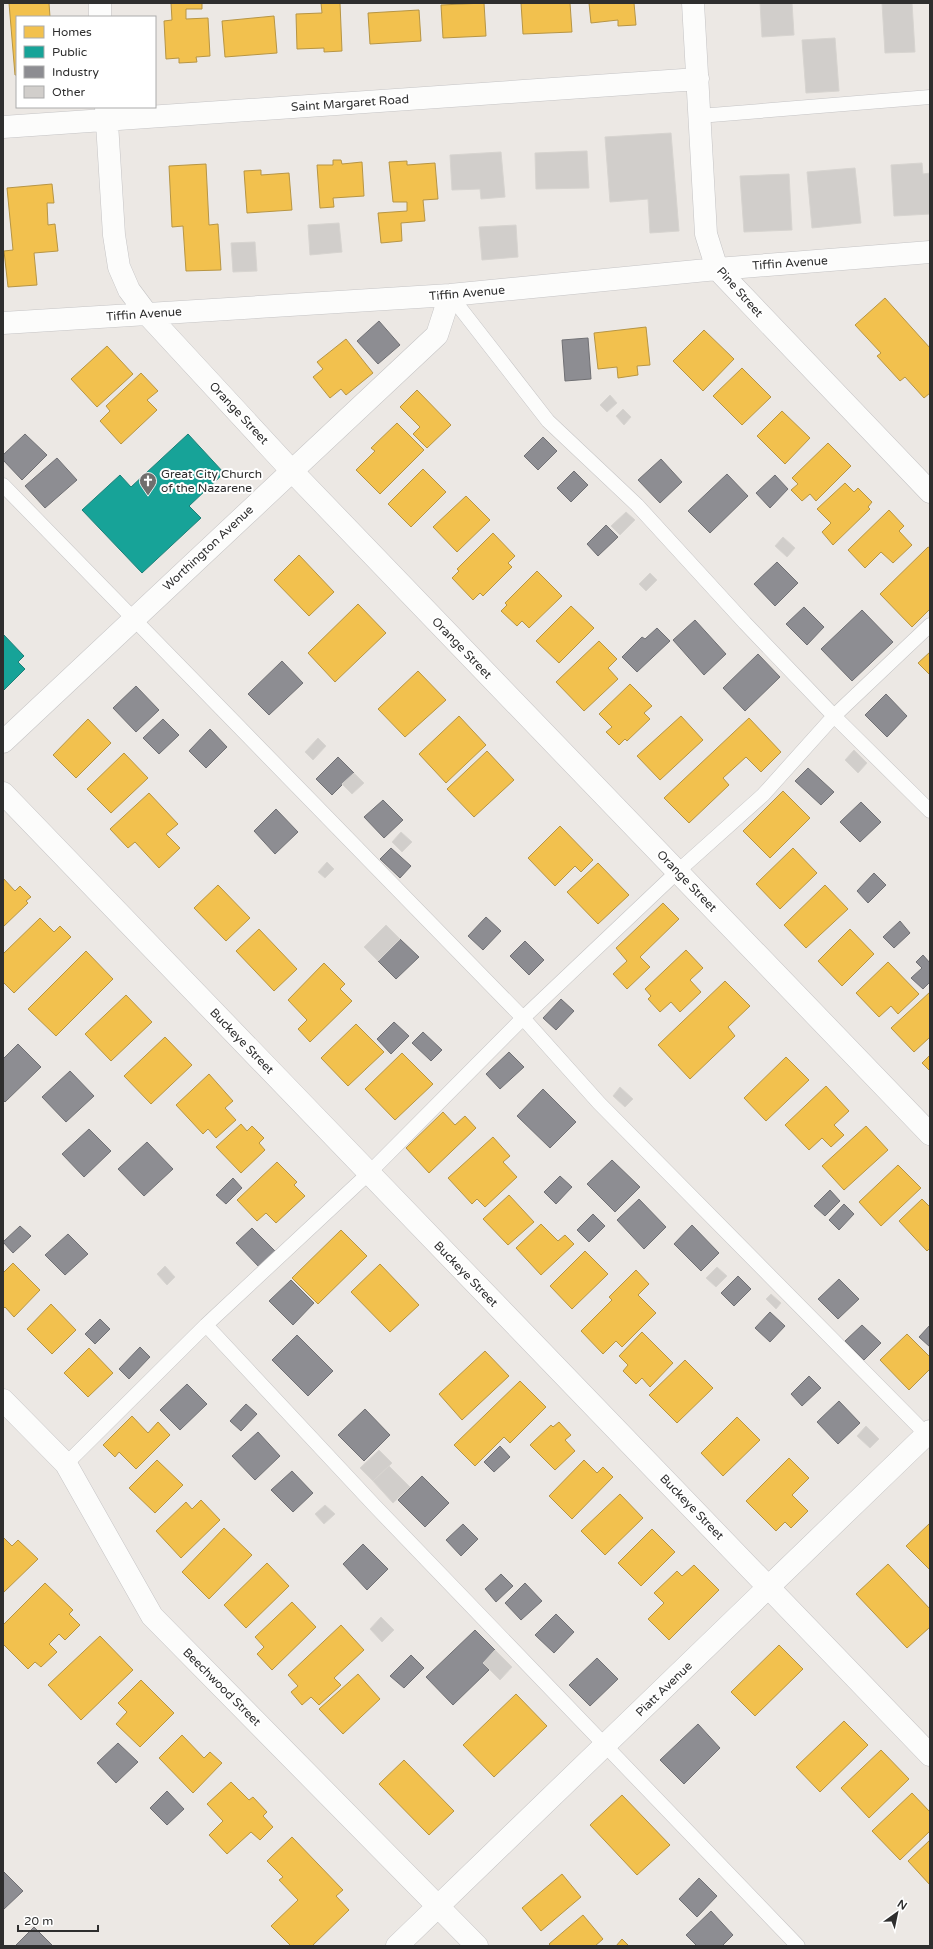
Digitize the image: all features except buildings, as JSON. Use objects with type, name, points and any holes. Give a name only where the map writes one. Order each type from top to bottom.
[{"type":"street","points":[[100,3],[100,16]]},
{"type":"street","name":"Pine Street","points":[[693,3],[706,234],[717,269],[930,492]]},
{"type":"street","name":"Saint Margaret Road","points":[[3,127],[107,113],[698,79]]},
{"type":"street","name":"Orange Street","points":[[107,113],[114,235],[119,268],[129,290],[147,314],[291,470],[930,1134]]},
{"type":"street","name":"Tiffin Avenue","points":[[3,323],[450,295],[717,269],[930,252]]},
{"type":"street","name":"Worthington Avenue","points":[[3,742],[132,619],[437,335],[450,295]]},
{"type":"street","name":"Buckeye Street","points":[[3,793],[930,1755]]},
{"type":"street","name":"Beechwood Street","points":[[3,1400],[66,1464],[152,1616],[477,1946]]},
{"type":"street","name":"Piatt Avenue","points":[[397,1946],[770,1588],[928,1433]]},
{"type":"lane","points":[[699,116],[930,97]]},
{"type":"lane","points":[[450,295],[548,421],[637,505],[745,623],[834,716],[930,811]]},
{"type":"lane","points":[[3,485],[132,619],[523,1018],[599,1103],[928,1433]]},
{"type":"lane","points":[[66,1464],[206,1325],[369,1173],[523,1018],[677,872],[763,795],[834,716],[930,625]]},
{"type":"lane","points":[[206,1325],[379,1511],[798,1946]]},
{"type":"place","name":"Great City Church of the Nazarene","points":[[148,496]]}]
